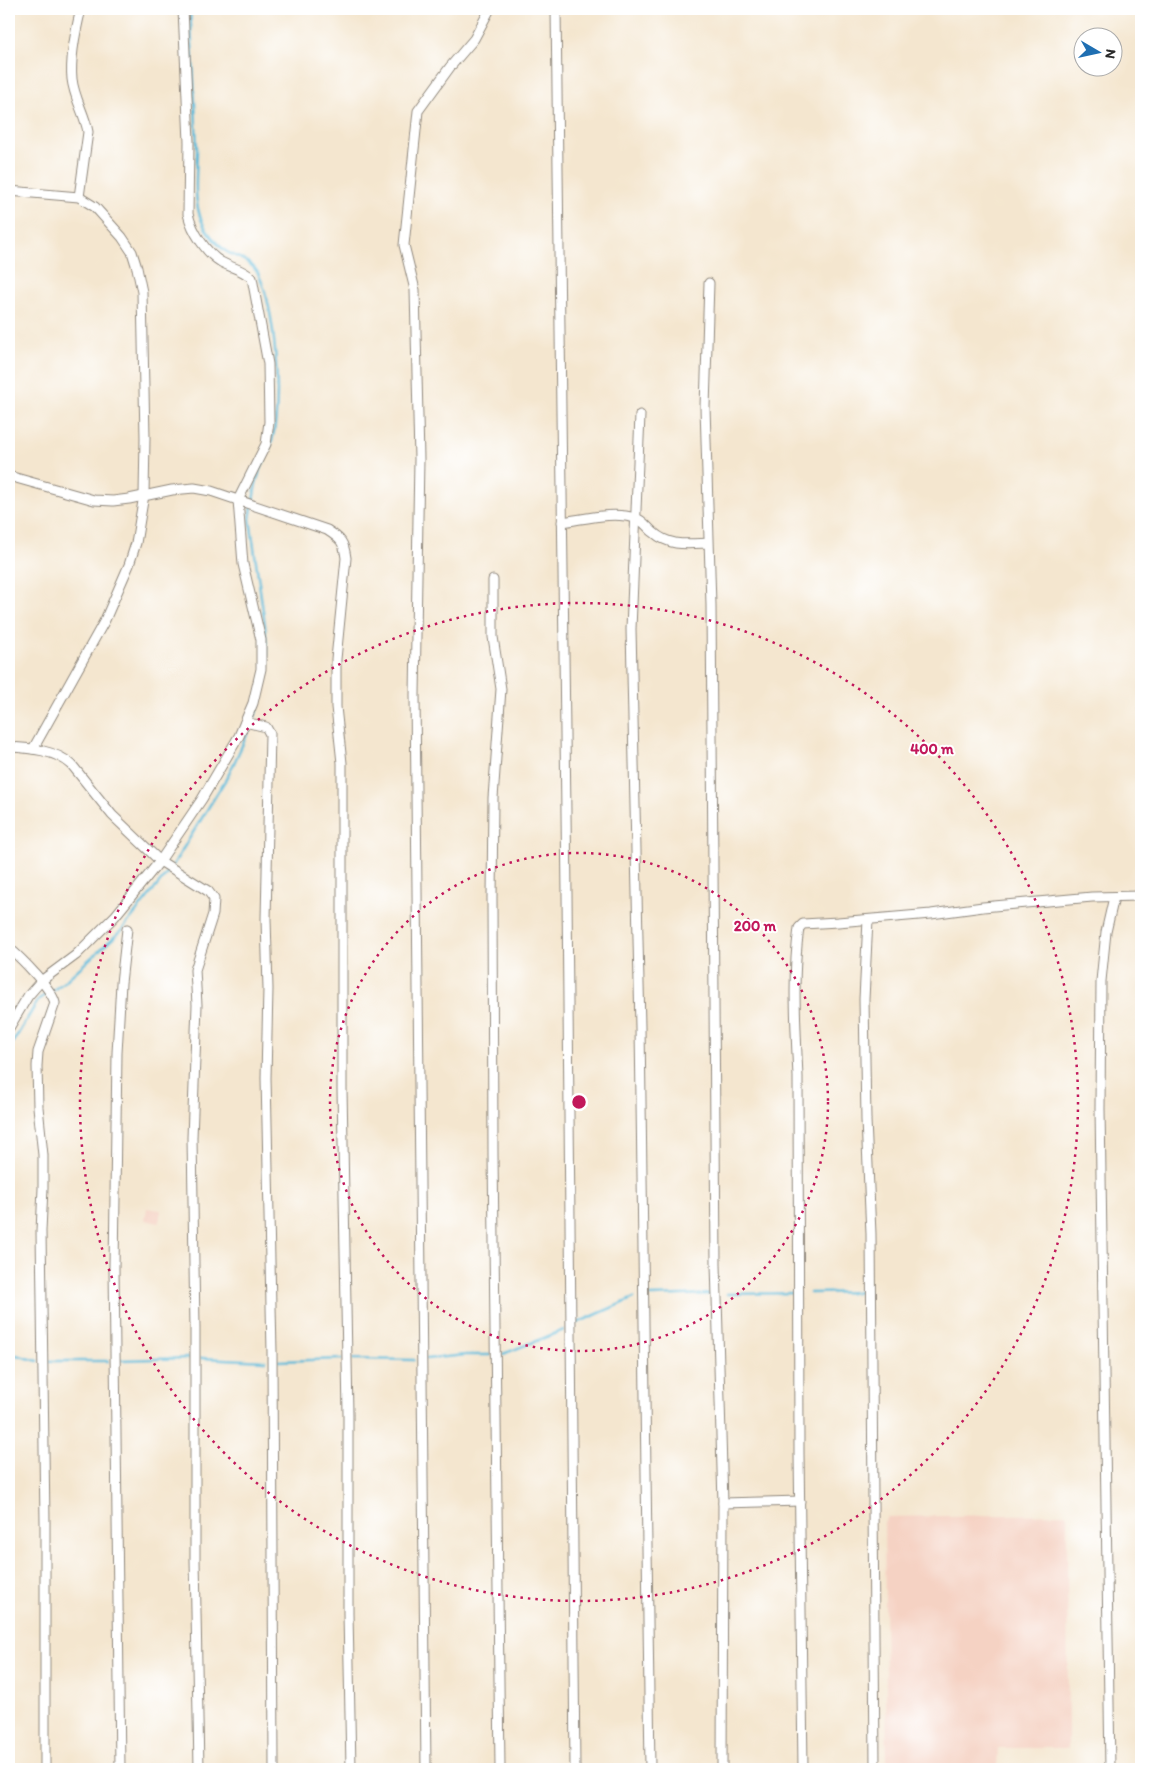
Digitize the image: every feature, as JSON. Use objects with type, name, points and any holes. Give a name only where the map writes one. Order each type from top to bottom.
[{"type":"street","points":[[79,197],[88,132],[86,122],[79,108],[72,79],[75,37],[81,9]]},
{"type":"street","points":[[9,1028],[28,996],[76,955],[115,916],[160,861],[202,799],[239,736],[253,703],[262,669],[261,640],[243,564],[238,500],[266,444],[269,422],[268,364],[252,278],[243,270],[217,259],[200,240],[190,220],[183,9]]},
{"type":"street","points":[[426,1769],[415,705],[420,459],[416,290],[404,245],[418,111],[442,77],[474,39],[490,9]]},
{"type":"street","points":[[556,9],[571,1280],[574,1769]]},
{"type":"street","points":[[9,191],[79,197],[95,207],[122,237],[132,252],[142,292],[145,438],[144,495],[136,543],[119,590],[105,620],[33,749]]},
{"type":"street","points":[[709,283],[705,407],[711,629],[716,1264],[723,1503],[722,1769]]},
{"type":"street","points":[[640,415],[631,629],[640,1027],[650,1769]]},
{"type":"street","points":[[9,476],[94,500],[113,501],[172,490],[194,488],[227,495],[327,530],[337,536],[345,545],[346,558],[336,659],[336,706],[342,763],[342,1089],[348,1414],[348,1613],[351,1769]]},
{"type":"street","points":[[562,522],[591,519],[608,514],[637,518],[656,534],[672,543],[680,545],[708,543]]},
{"type":"street","points":[[493,580],[493,637],[500,688],[493,798],[492,898],[500,1769]]},
{"type":"street","points":[[245,722],[266,728],[270,734],[266,919],[268,989],[266,1078],[272,1352],[274,1769]]},
{"type":"street","points":[[9,747],[33,749],[65,758],[112,816],[160,861],[208,891],[214,899],[213,914],[195,970],[197,1012],[192,1138],[195,1328],[195,1559],[199,1769]]},
{"type":"street","points":[[803,1769],[798,1077],[795,1007],[799,928],[803,924],[868,920],[983,907],[1092,897],[1141,896]]},
{"type":"street","points":[[1110,1769],[1100,1109],[1101,981],[1106,932],[1114,897]]},
{"type":"street","points":[[868,920],[864,999],[866,1120],[872,1234],[875,1769]]},
{"type":"street","points":[[120,1769],[114,1267],[117,1053],[121,983],[127,929]]},
{"type":"street","points":[[9,948],[43,984],[52,995],[55,1003],[54,1012],[38,1052],[37,1066],[43,1188],[41,1231],[45,1522],[45,1769]]},
{"type":"street","points":[[723,1503],[800,1501]]},
{"type":"shaded area","points":[[147,1208],[161,1210],[159,1223],[145,1220]]},
{"type":"shaded area","points":[[1067,1514],[1068,1748],[998,1748],[997,1769],[887,1769],[884,1522],[888,1517]]},
{"type":"waterway","points":[[190,9],[198,208],[204,226],[215,241],[227,252],[248,263],[258,273],[264,289],[273,332],[277,380],[275,424],[272,441],[257,480],[253,502]]},
{"type":"waterway","points":[[252,507],[250,519],[265,625],[268,664],[261,698],[253,721]]},
{"type":"waterway","points":[[173,865],[229,774],[251,726]]},
{"type":"waterway","points":[[52,991],[121,931],[169,871]]},
{"type":"waterway","points":[[9,1049],[39,999],[47,994]]},
{"type":"waterway","points":[[810,1293],[867,1292]]},
{"type":"waterway","points":[[727,1294],[796,1293]]},
{"type":"waterway","points":[[651,1296],[712,1294]]},
{"type":"waterway","points":[[577,1323],[634,1298]]},
{"type":"waterway","points":[[503,1354],[564,1330]]},
{"type":"waterway","points":[[9,1353],[38,1361]]},
{"type":"waterway","points":[[426,1359],[490,1355]]},
{"type":"waterway","points":[[121,1360],[189,1358]]},
{"type":"waterway","points":[[201,1358],[266,1361]]},
{"type":"waterway","points":[[278,1361],[342,1359]]},
{"type":"waterway","points":[[353,1359],[414,1360]]},
{"type":"waterway","points":[[47,1361],[108,1361]]}]
